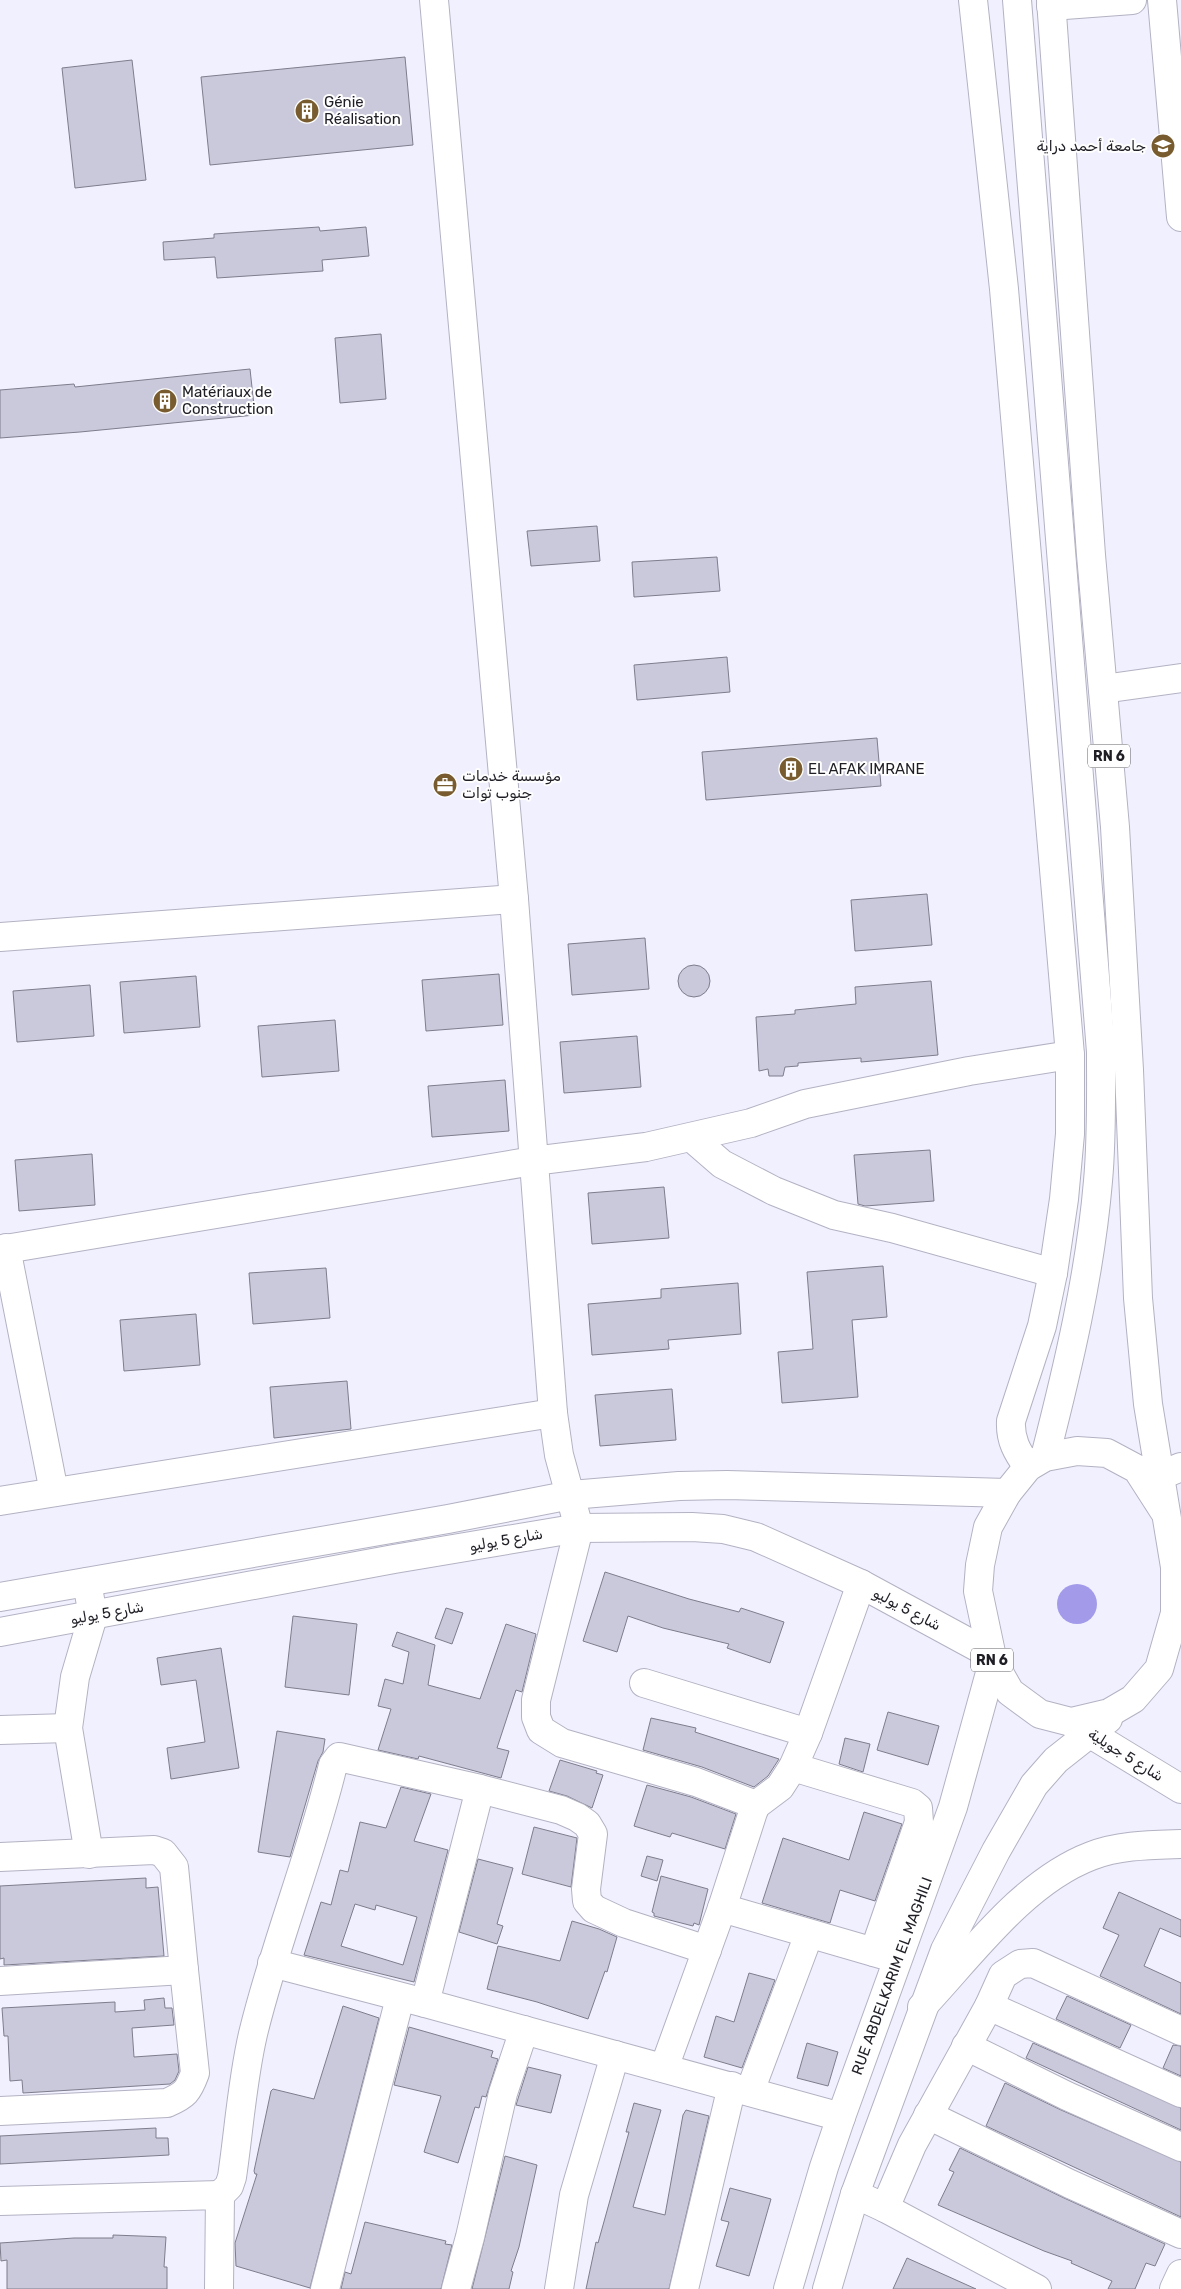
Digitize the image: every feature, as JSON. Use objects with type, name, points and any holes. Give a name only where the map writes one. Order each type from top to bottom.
[{"type":"street","points":[[434,0],[514,899],[553,1413],[559,1455],[579,1528],[536,1700],[536,1717],[541,1730],[562,1743],[696,1782],[756,1805]]},
{"type":"street","points":[[973,0],[1004,289],[1070,1055],[1070,1134],[1064,1199],[1053,1273],[1042,1326],[1011,1421],[1010,1433],[1014,1444],[1037,1462]]},
{"type":"street","name":"RN 6","points":[[1017,0],[1101,1052],[1101,1129],[1094,1221],[1076,1326],[1037,1462],[1007,1494],[988,1527],[980,1565],[978,1591],[991,1658],[1010,1692],[1040,1714],[1080,1728],[1133,1700],[1158,1669],[1175,1613]]},
{"type":"street","points":[[1051,3],[1132,0]]},
{"type":"street","points":[[1162,0],[1176,114],[1181,217]]},
{"type":"street","name":"RN 6","points":[[1051,3],[1090,535],[1115,827],[1138,1298],[1148,1404],[1170,1472],[1164,1511],[1175,1567],[1175,1613],[1181,1640]]},
{"type":"street","points":[[1103,689],[1181,678]]},
{"type":"street","points":[[0,937],[514,899]]},
{"type":"street","points":[[54,1492],[3,1249],[533,1162],[646,1147],[751,1123],[806,1104],[969,1071],[1070,1055]]},
{"type":"street","points":[[692,1138],[722,1164],[774,1192],[834,1215],[892,1228],[1053,1273]]},
{"type":"street","points":[[0,1501],[553,1413]]},
{"type":"street","name":"RN 6","points":[[1037,1462],[1077,1451],[1107,1453],[1137,1469],[1164,1511]]},
{"type":"street","name":"شارع 5 يوليو","points":[[0,1597],[448,1519],[571,1495],[679,1486],[727,1485],[1007,1494]]},
{"type":"street","name":"شارع 5 يوليو","points":[[0,1632],[384,1561],[579,1528],[692,1527],[723,1529],[756,1537],[861,1584],[991,1658]]},
{"type":"street","points":[[87,1582],[93,1616],[75,1676],[68,1728],[89,1854]]},
{"type":"street","points":[[664,2068],[722,1908],[756,1805],[780,1786],[793,1767],[808,1733],[861,1584]]},
{"type":"street","name":"RUE ABDELKARIM EL MAGHILI","points":[[788,2289],[824,2167],[841,2117],[885,1956],[953,1807],[991,1658]]},
{"type":"street","points":[[644,1682],[808,1733]]},
{"type":"street","points":[[0,1730],[68,1728]]},
{"type":"street","points":[[828,2289],[855,2194],[922,2007],[945,1950],[996,1851],[1034,1785],[1080,1728]]},
{"type":"street","name":"شارع 5 جويلية","points":[[1080,1728],[1181,1789]]},
{"type":"street","points":[[0,2201],[220,2195],[229,2186],[232,2177],[247,2060],[272,1964],[308,1858],[336,1759],[344,1757],[561,1810],[587,1824],[593,1834],[586,1889],[587,1901],[594,1909],[624,1923],[707,1950]]},
{"type":"street","points":[[722,1908],[885,1956],[919,1822],[918,1808],[912,1803],[882,1793],[793,1767]]},
{"type":"street","points":[[325,2289],[412,2000],[480,1789]]},
{"type":"street","points":[[922,2007],[1022,1898],[1052,1877],[1090,1856],[1120,1848],[1181,1844]]},
{"type":"street","points":[[0,1857],[154,1850],[169,1859],[174,1867],[195,2073],[190,2088],[183,2096],[167,2104],[0,2111]]},
{"type":"street","points":[[684,2289],[741,2089],[809,1934]]},
{"type":"street","points":[[884,2208],[912,2145],[989,2006],[1003,1975],[1020,1964],[1033,1963],[1181,2031]]},
{"type":"street","points":[[272,1964],[524,2030],[841,2117]]},
{"type":"street","points":[[0,1981],[184,1970]]},
{"type":"street","points":[[989,2006],[1181,2092]]},
{"type":"street","points":[[456,2289],[503,2093],[524,2030]]},
{"type":"street","points":[[966,2046],[1067,2096],[1181,2147]]},
{"type":"street","points":[[559,2289],[574,2195],[615,2055]]},
{"type":"street","points":[[928,2115],[1070,2184],[1181,2234]]},
{"type":"street","points":[[855,2194],[1037,2289]]},
{"type":"street","points":[[219,2289],[220,2195]]},
{"type":"street","points":[[1174,2289],[1181,2274]]},
{"type":"shaded area","points":[[1077,1584],[1091,1590],[1097,1604],[1091,1618],[1077,1624],[1063,1618],[1057,1604],[1063,1590]]},
{"type":"building","name":"Génie Réalisation","points":[[405,57],[413,145],[210,165],[201,77]]},
{"type":"building","points":[[132,60],[146,180],[75,188],[62,68]]},
{"type":"building","points":[[319,227],[320,231],[366,227],[369,256],[322,260],[323,271],[217,278],[215,257],[164,260],[163,242],[214,238],[214,234]]},
{"type":"building","points":[[381,334],[386,399],[340,403],[335,338]]},
{"type":"building","name":"Matériaux de Construction","points":[[250,369],[255,415],[0,438],[0,390],[74,384],[75,387]]},
{"type":"building","points":[[597,526],[600,561],[531,566],[527,531]]},
{"type":"building","points":[[717,557],[720,591],[634,597],[632,562]]},
{"type":"building","points":[[727,657],[730,692],[637,700],[634,665]]},
{"type":"building","name":"EL AFAK IMRANE","points":[[877,738],[881,786],[706,800],[702,752]]},
{"type":"building","points":[[927,894],[932,945],[855,951],[851,900]]},
{"type":"building","points":[[645,938],[649,989],[572,995],[568,944]]},
{"type":"building","points":[[694,965],[705,970],[710,981],[705,992],[694,997],[683,992],[678,981],[683,970]]},
{"type":"building","points":[[499,974],[503,1025],[426,1031],[422,980]]},
{"type":"building","points":[[196,976],[200,1027],[124,1033],[120,982]]},
{"type":"building","points":[[931,981],[938,1055],[861,1062],[861,1058],[798,1063],[798,1066],[785,1067],[783,1076],[769,1076],[768,1069],[759,1071],[756,1017],[795,1014],[795,1010],[856,1004],[855,987]]},
{"type":"building","points":[[90,985],[94,1036],[17,1042],[13,991]]},
{"type":"building","points":[[335,1020],[339,1071],[262,1077],[258,1026]]},
{"type":"building","points":[[637,1036],[641,1087],[564,1093],[560,1042]]},
{"type":"building","points":[[505,1080],[509,1131],[432,1137],[428,1086]]},
{"type":"building","points":[[930,1150],[934,1201],[865,1206],[858,1204],[854,1155]]},
{"type":"building","points":[[92,1154],[95,1205],[19,1211],[15,1160]]},
{"type":"building","points":[[664,1187],[669,1238],[592,1244],[588,1193]]},
{"type":"building","points":[[883,1266],[887,1317],[852,1320],[858,1397],[782,1403],[778,1352],[813,1349],[807,1272]]},
{"type":"building","points":[[326,1268],[330,1318],[253,1324],[249,1273]]},
{"type":"building","points":[[738,1283],[741,1334],[668,1340],[669,1349],[592,1355],[588,1304],[661,1298],[661,1289]]},
{"type":"building","points":[[196,1314],[200,1365],[124,1371],[120,1320]]},
{"type":"building","points":[[347,1381],[351,1429],[274,1438],[270,1387]]},
{"type":"building","points":[[672,1389],[676,1440],[600,1446],[595,1395]]},
{"type":"building","points":[[605,1572],[689,1599],[739,1612],[741,1608],[784,1622],[770,1663],[727,1648],[729,1644],[663,1628],[628,1616],[617,1652],[583,1641]]},
{"type":"building","points":[[446,1608],[463,1613],[452,1644],[435,1638]]},
{"type":"building","points":[[293,1616],[357,1624],[349,1695],[285,1687]]},
{"type":"building","points":[[506,1624],[536,1634],[522,1692],[516,1690],[497,1748],[509,1751],[501,1778],[419,1756],[418,1759],[378,1750],[391,1709],[378,1706],[385,1679],[403,1684],[409,1652],[392,1646],[397,1632],[435,1645],[428,1685],[480,1699]]},
{"type":"building","points":[[221,1648],[239,1768],[171,1779],[167,1748],[205,1742],[196,1680],[161,1685],[157,1658]]},
{"type":"building","points":[[888,1712],[939,1726],[928,1765],[877,1750]]},
{"type":"building","points":[[651,1718],[696,1728],[695,1732],[779,1759],[768,1776],[754,1787],[702,1767],[643,1750]]},
{"type":"building","points":[[277,1731],[325,1739],[323,1752],[318,1761],[290,1857],[258,1852]]},
{"type":"building","points":[[845,1738],[870,1744],[863,1772],[839,1764]]},
{"type":"building","points":[[560,1760],[597,1771],[596,1773],[603,1775],[592,1808],[567,1796],[549,1791]]},
{"type":"building","points":[[647,1785],[691,1797],[736,1814],[725,1849],[672,1833],[670,1837],[634,1826]]},
{"type":"building","points":[[401,1787],[431,1794],[414,1841],[448,1850],[414,1982],[304,1955],[321,1902],[331,1905],[340,1870],[348,1872],[360,1822],[386,1828]],"holes":[[[355,1904],[375,1910],[376,1905],[417,1917],[403,1965],[341,1946]]]},
{"type":"building","points":[[864,1812],[902,1824],[875,1901],[840,1890],[830,1923],[762,1903],[783,1838],[849,1860]]},
{"type":"building","points":[[534,1827],[577,1838],[571,1887],[522,1874]]},
{"type":"building","points":[[647,1856],[663,1860],[657,1881],[641,1876]]},
{"type":"building","points":[[478,1859],[513,1868],[497,1924],[503,1926],[497,1944],[459,1932]]},
{"type":"building","points":[[661,1876],[708,1889],[699,1925],[694,1923],[693,1926],[654,1916],[652,1912]]},
{"type":"building","points":[[146,1878],[146,1888],[158,1887],[164,1956],[4,1965],[4,1958],[0,1959],[0,1886]]},
{"type":"building","points":[[1119,1892],[1181,1920],[1181,1937],[1160,1928],[1144,1966],[1181,1983],[1181,2014],[1100,1976],[1119,1935],[1103,1928]]},
{"type":"building","points":[[572,1921],[599,1929],[617,1937],[607,1972],[605,1971],[588,2019],[537,2002],[487,1989],[498,1946],[560,1961]]},
{"type":"building","points":[[749,1973],[775,1980],[742,2068],[704,2057],[716,2016],[734,2022]]},
{"type":"building","points":[[1067,1996],[1131,2025],[1120,2048],[1056,2019]]},
{"type":"building","points":[[164,1998],[165,2008],[172,2008],[174,2025],[132,2028],[134,2057],[177,2054],[179,2071],[175,2080],[170,2084],[23,2093],[22,2080],[10,2081],[8,2036],[4,2036],[2,2008],[115,2002],[115,2012],[145,2010],[144,2000]]},
{"type":"building","points":[[343,2006],[379,2018],[310,2288],[236,2266],[235,2243],[257,2174],[254,2171],[271,2091],[273,2089],[314,2099]]},
{"type":"building","points":[[409,2027],[493,2051],[491,2057],[498,2059],[486,2097],[482,2096],[479,2108],[475,2107],[458,2163],[424,2152],[441,2096],[394,2085]]},
{"type":"building","points":[[807,2043],[838,2052],[828,2086],[797,2078]]},
{"type":"building","points":[[1033,2043],[1181,2108],[1181,2130],[1026,2058]]},
{"type":"building","points":[[1173,2045],[1181,2046],[1181,2076],[1163,2068]]},
{"type":"building","points":[[528,2067],[561,2075],[551,2113],[516,2105]]},
{"type":"building","points":[[1005,2083],[1061,2110],[1181,2162],[1181,2217],[986,2126]]},
{"type":"building","points":[[634,2103],[661,2110],[633,2207],[665,2215],[683,2115],[686,2110],[709,2116],[669,2289],[586,2289],[596,2242],[598,2243],[629,2132],[626,2132]]},
{"type":"building","points":[[156,2128],[156,2138],[168,2138],[169,2155],[0,2164],[0,2136]]},
{"type":"building","points":[[960,2148],[1165,2244],[1155,2266],[1146,2263],[1135,2289],[1108,2289],[1112,2281],[1071,2263],[1072,2261],[1044,2251],[938,2205],[954,2172],[949,2170]]},
{"type":"building","points":[[505,2156],[537,2165],[519,2247],[511,2271],[513,2272],[509,2289],[472,2289]]},
{"type":"building","points":[[730,2188],[771,2199],[749,2276],[716,2266],[729,2222],[721,2220]]},
{"type":"building","points":[[365,2222],[446,2241],[445,2244],[452,2245],[441,2289],[341,2289],[345,2272],[351,2274]]},
{"type":"building","points":[[113,2235],[166,2237],[164,2267],[167,2267],[167,2289],[7,2289],[7,2260],[1,2261],[0,2243],[74,2238],[113,2238]]},
{"type":"building","points":[[907,2258],[976,2289],[893,2289]]},
{"type":"place","name":"Génie Réalisation","points":[[307,111]]},
{"type":"place","name":"جامعة أحمد دراية","points":[[1163,146]]},
{"type":"place","name":"Matériaux de Construction","points":[[165,401]]},
{"type":"place","name":"EL AFAK IMRANE","points":[[791,769]]},
{"type":"place","name":"مؤسسة خدمات جنوب توات","points":[[445,785]]}]
